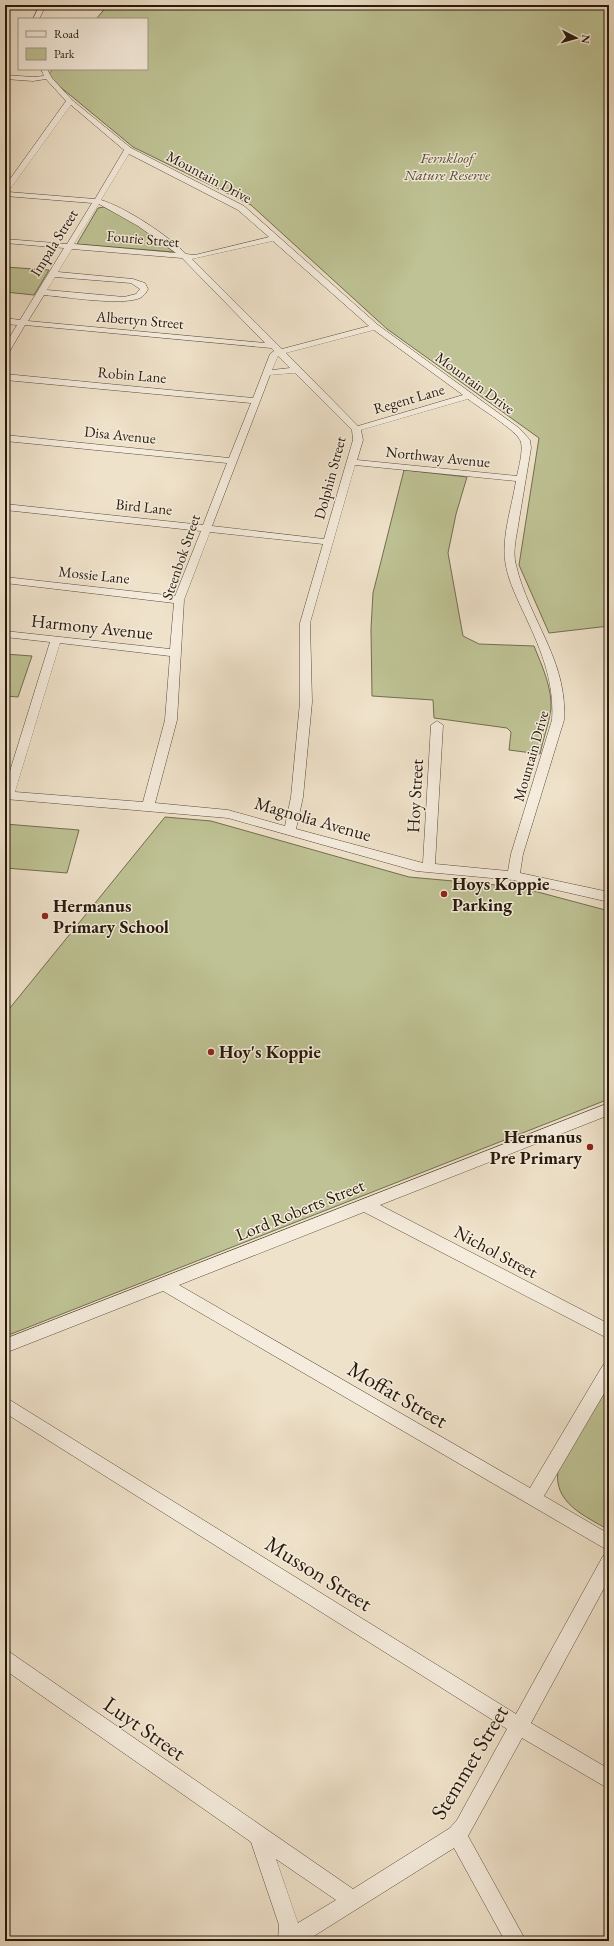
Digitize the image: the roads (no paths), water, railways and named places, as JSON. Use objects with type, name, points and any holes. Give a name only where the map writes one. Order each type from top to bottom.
[{"type":"street","points":[[36,18],[39,8],[43,5]]},
{"type":"street","points":[[602,5],[609,10]]},
{"type":"street","name":"Mountain Drive","points":[[5,77],[33,78],[46,73],[70,101],[128,150],[241,208],[375,327],[520,433],[525,440],[526,448],[511,541],[510,564],[556,678],[560,705],[558,720],[517,854],[513,876]]},
{"type":"street","points":[[5,193],[70,101]]},
{"type":"street","name":"Impala Street","points":[[5,352],[40,292],[128,150]]},
{"type":"street","name":"Dolphin Street","points":[[5,193],[106,204],[165,240],[185,256],[275,349],[356,429],[358,440],[306,623],[306,702],[298,797],[290,831]]},
{"type":"street","name":"Fourie Street","points":[[5,241],[195,257],[276,238]]},
{"type":"street","points":[[40,292],[124,299],[139,295],[144,289],[142,285],[133,281],[51,274]]},
{"type":"street","name":"Albertyn Street","points":[[5,321],[275,349],[375,327]]},
{"type":"street","name":"Steenbok Street","points":[[148,806],[171,720],[179,600],[275,349]]},
{"type":"street","points":[[267,373],[296,370]]},
{"type":"street","name":"Robin Lane","points":[[5,377],[256,401]]},
{"type":"street","name":"Regent Lane","points":[[356,429],[470,396]]},
{"type":"street","name":"Disa Avenue","points":[[5,438],[232,461]]},
{"type":"street","name":"Northway Avenue","points":[[352,462],[521,479]]},
{"type":"street","name":"Bird Lane","points":[[5,508],[328,542]]},
{"type":"street","name":"Mossie Lane","points":[[5,580],[179,600]]},
{"type":"street","name":"Harmony Avenue","points":[[5,634],[176,653]]},
{"type":"street","points":[[6,796],[56,640]]},
{"type":"street","name":"Hoy Street","points":[[430,869],[437,725]]},
{"type":"street","name":"Magnolia Avenue","points":[[6,796],[204,810],[228,814],[430,869],[513,876],[609,898]]},
{"type":"street","name":"Lord Roberts Street","points":[[5,1346],[609,1109]]},
{"type":"street","name":"Nichol Street","points":[[365,1205],[609,1332]]},
{"type":"street","name":"Moffat Street","points":[[164,1284],[609,1543]]},
{"type":"street","points":[[533,1498],[609,1370]]},
{"type":"street","name":"Musson Street","points":[[5,1404],[519,1726],[609,1780]]},
{"type":"street","name":"Stemmet Street","points":[[289,1941],[456,1835],[464,1827],[609,1562]]},
{"type":"street","name":"Luyt Street","points":[[5,1658],[258,1836],[352,1900]]},
{"type":"street","points":[[456,1835],[516,1941]]},
{"type":"street","points":[[258,1836],[290,1925],[289,1941]]},
{"type":"place","name":"Hoys Koppie Parking","points":[[444,894]]},
{"type":"place","name":"Hermanus Primary School","points":[[45,916]]},
{"type":"place","name":"Hoy's Koppie","points":[[211,1052]]},
{"type":"place","name":"Hermanus Pre Primary","points":[[590,1147]]},
{"type":"park label","name":"Fernkloof Nature Reserve","points":[[447,166]]}]
